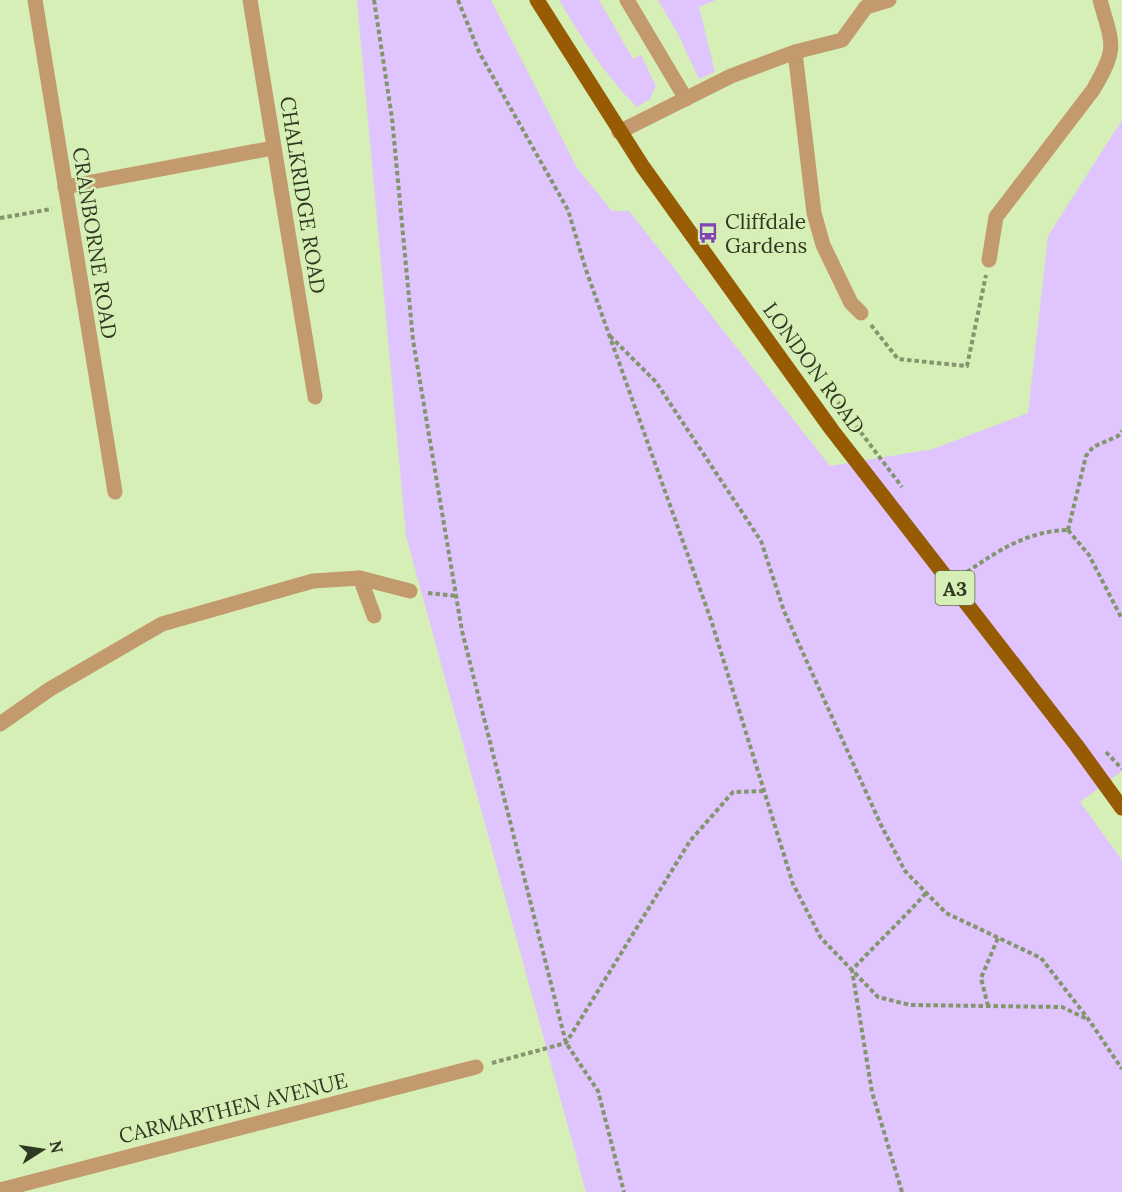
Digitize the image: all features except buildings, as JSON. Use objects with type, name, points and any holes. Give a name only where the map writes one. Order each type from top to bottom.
[{"type":"main road","name":"LONDON ROAD","points":[[537,0],[620,132],[832,429],[1077,746],[1122,808]]},
{"type":"main road","name":"LONDON ROAD","points":[[1077,746],[1122,793]]},
{"type":"street","name":"CRANBORNE ROAD","points":[[35,0],[115,492]]},
{"type":"street","name":"CHALKRIDGE ROAD","points":[[250,0],[315,397]]},
{"type":"street","points":[[627,0],[686,99]]},
{"type":"street","points":[[620,132],[730,76],[795,52],[842,40],[866,7],[889,0]]},
{"type":"street","points":[[989,260],[996,217],[1093,90],[1106,68],[1111,55],[1112,40],[1100,0]]},
{"type":"street","points":[[795,52],[814,213],[823,244],[851,303],[861,313]]},
{"type":"street","points":[[65,188],[273,148]]},
{"type":"street","points":[[0,724],[50,689],[162,624],[313,581],[360,578],[410,591]]},
{"type":"street","points":[[360,578],[374,616]]},
{"type":"street","name":"CARMARTHEN AVENUE","points":[[0,1190],[477,1067]]},
{"type":"path","points":[[375,0],[392,118],[413,340],[462,632],[566,1042],[598,1091],[624,1192]]},
{"type":"path","points":[[458,0],[479,52],[568,210],[609,335],[711,620],[793,884],[821,938],[878,997],[910,1005],[1062,1006],[1089,1020]]},
{"type":"path","points":[[0,218],[68,207]]},
{"type":"path","points":[[861,313],[898,359],[967,366],[989,260]]},
{"type":"path","points":[[609,335],[656,382],[761,541],[784,611],[881,825],[905,871],[946,913],[1041,958],[1089,1020],[1122,1069]]},
{"type":"path","points":[[1068,530],[1086,456],[1093,447],[1118,436],[1122,431]]},
{"type":"path","points":[[967,572],[998,550],[1022,539],[1049,530],[1068,530],[1089,555],[1122,619]]},
{"type":"path","points":[[410,591],[457,596]]},
{"type":"path","points":[[477,1067],[566,1042],[690,841],[733,792],[765,791]]},
{"type":"path","points":[[852,970],[927,893]]},
{"type":"path","points":[[988,1006],[981,978],[998,938]]},
{"type":"path","points":[[852,970],[872,1092],[902,1192]]},
{"type":"shaded area","points":[[357,0],[491,0],[577,168],[612,211],[629,211],[830,466],[933,449],[1028,413],[1048,236],[1122,120],[1122,771],[1080,802],[1122,860],[1122,1192],[586,1192],[406,536]]},
{"type":"shaded area","points":[[559,0],[599,0],[633,59],[641,55],[656,86],[650,99],[637,107],[625,95],[595,56]]},
{"type":"shaded area","points":[[658,0],[716,0],[699,7],[715,72],[699,79],[678,34]]},
{"type":"place","name":"Cliffdale Gardens","points":[[708,233]]}]
